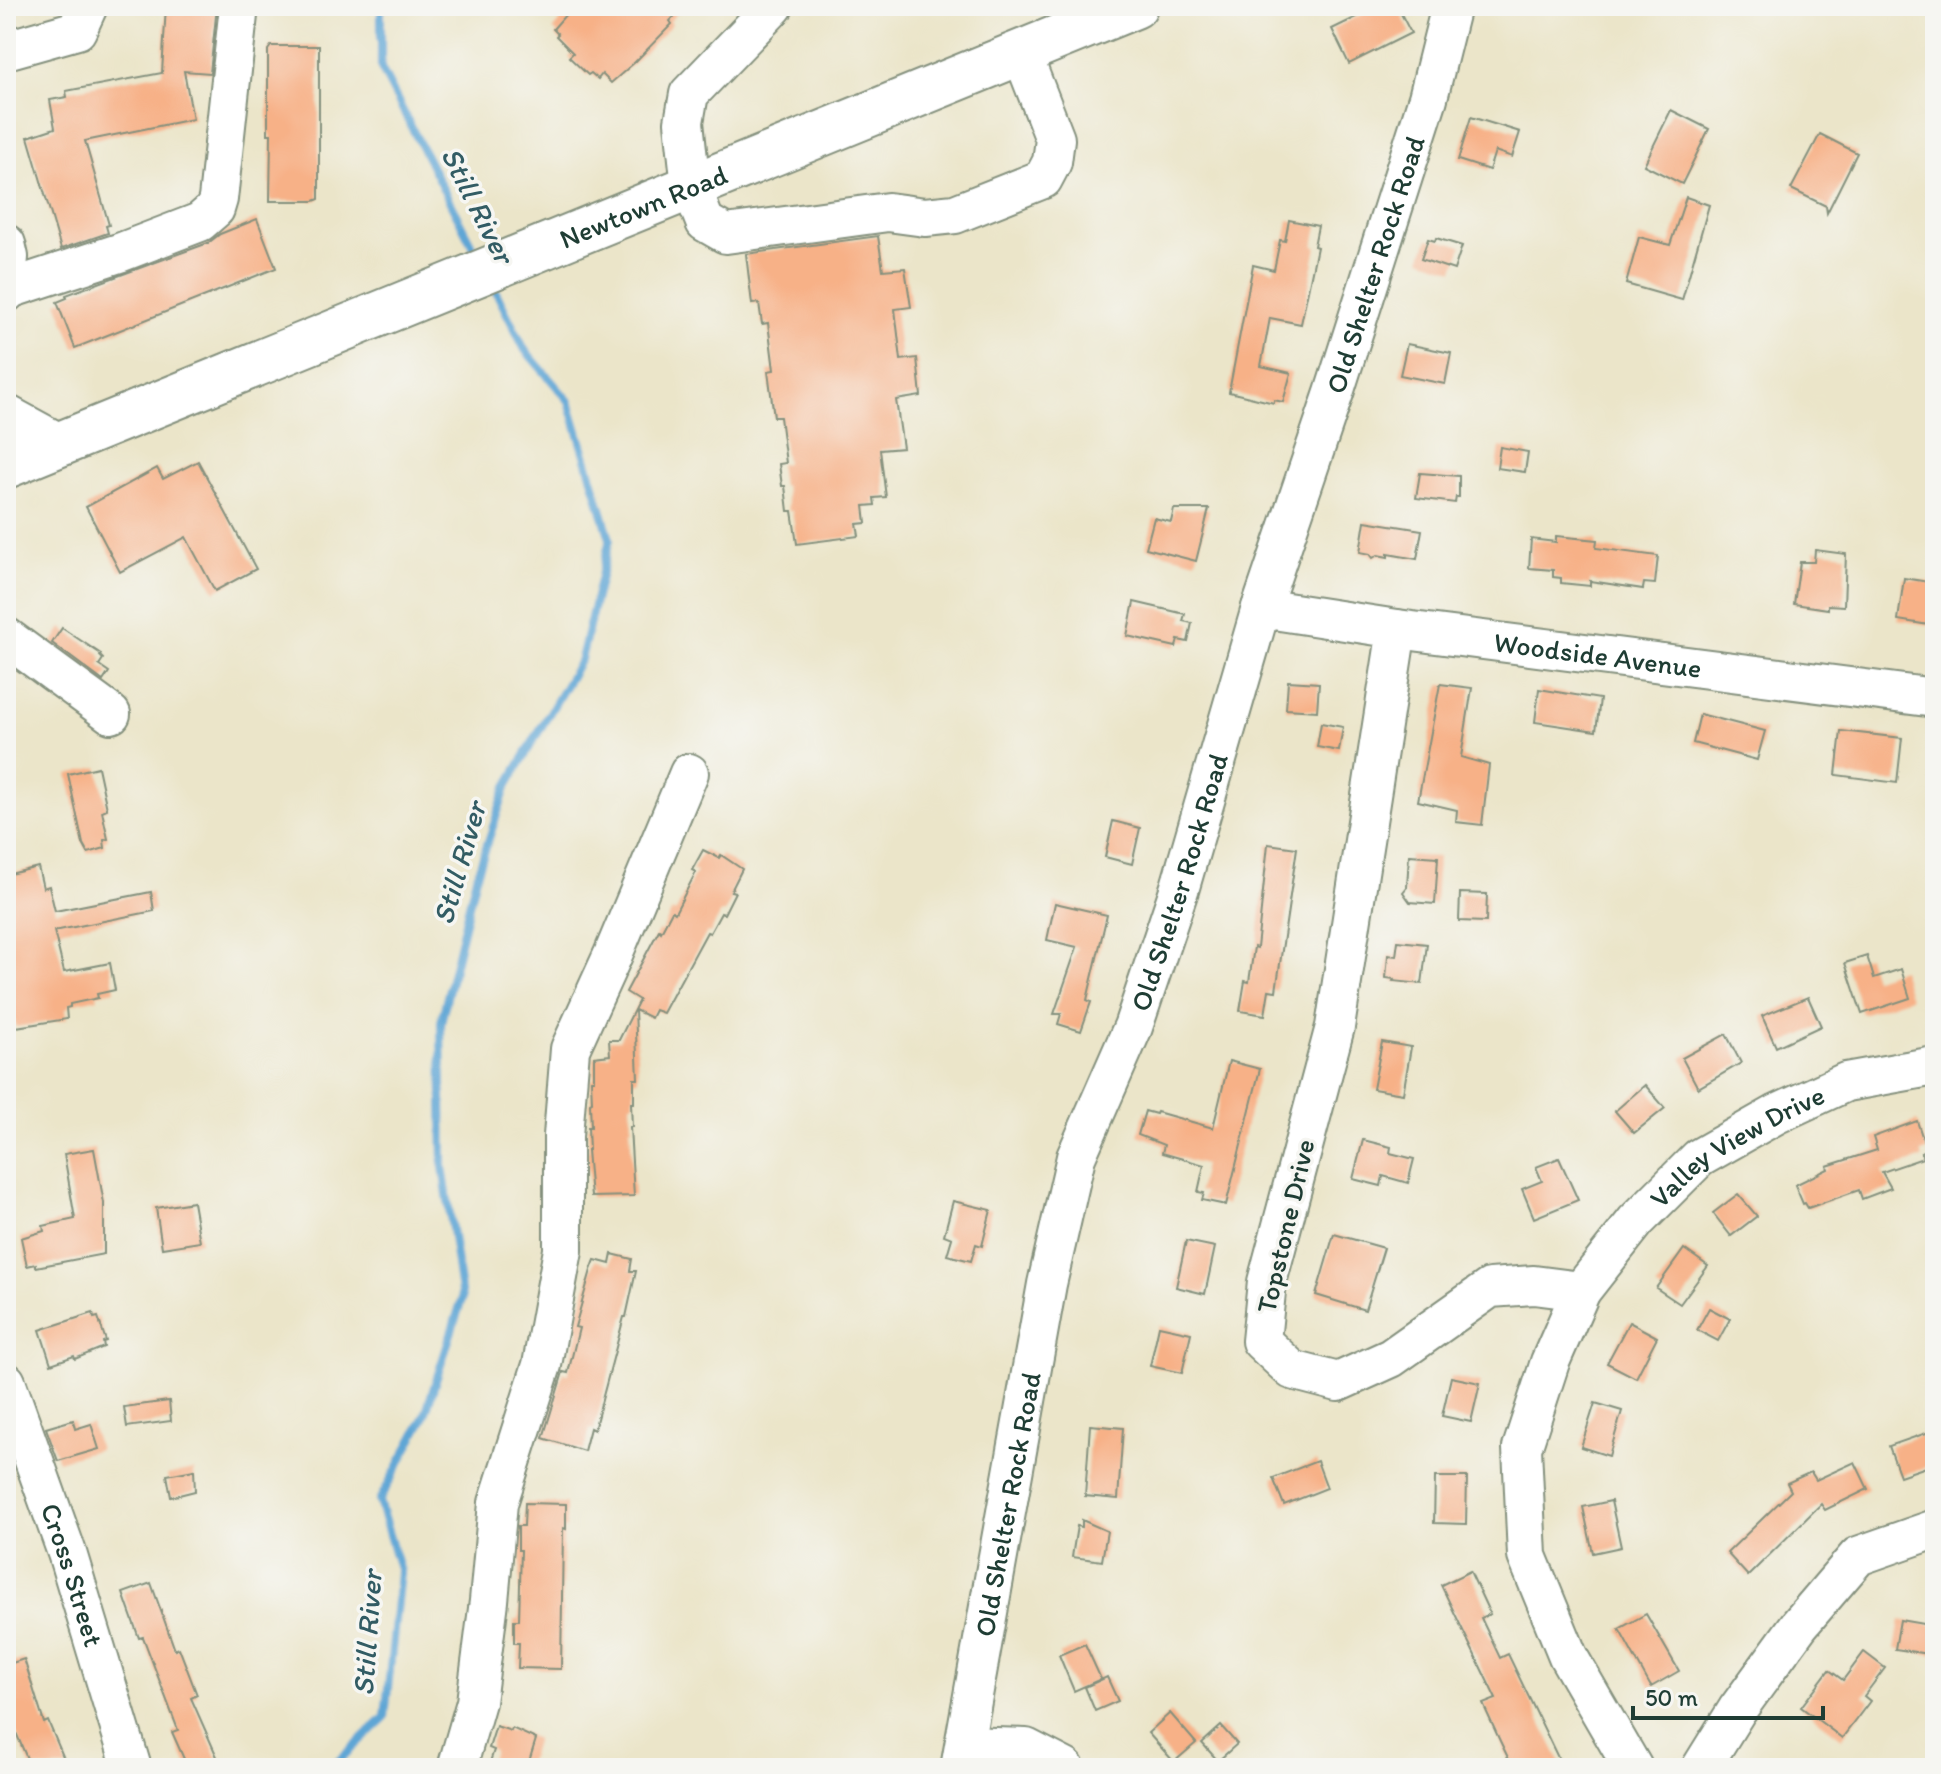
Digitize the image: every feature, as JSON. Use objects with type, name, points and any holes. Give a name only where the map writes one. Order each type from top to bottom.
[{"type":"main road","name":"Newtown Road","points":[[6,466],[1135,6]]},
{"type":"street","points":[[6,50],[77,30],[88,6]]},
{"type":"street","points":[[6,244],[9,257],[6,291],[200,222],[215,209],[239,6]]},
{"type":"street","points":[[774,6],[689,94],[684,122],[691,187],[705,222],[726,234],[888,212],[925,217],[955,214],[1043,179],[1052,162],[1055,139],[1022,54]]},
{"type":"street","name":"Old Shelter Rock Road","points":[[962,1757],[1047,1284],[1076,1157],[1133,1027],[1180,887],[1261,608],[1334,393],[1428,98],[1451,6]]},
{"type":"street","points":[[6,414],[61,444]]},
{"type":"street","name":"Woodside Avenue","points":[[1261,608],[1397,629],[1935,698]]},
{"type":"street","name":"Topstone Drive","points":[[1397,629],[1335,1027],[1267,1282],[1261,1341],[1292,1370],[1338,1382],[1391,1358],[1490,1288],[1534,1285],[1581,1291]]},
{"type":"street","points":[[6,637],[111,714]]},
{"type":"street","points":[[457,1768],[476,1702],[498,1503],[542,1365],[563,1250],[563,1136],[570,1049],[689,773]]},
{"type":"street","name":"Valley View Drive","points":[[1581,1291],[1636,1221],[1699,1158],[1777,1114],[1846,1082],[1935,1066]]},
{"type":"street","points":[[1581,1291],[1550,1362],[1522,1448],[1527,1556],[1568,1656],[1633,1768]]},
{"type":"street","name":"Cross Street","points":[[6,1382],[67,1553],[132,1768]]},
{"type":"street","points":[[1701,1768],[1737,1710],[1799,1625],[1858,1556],[1935,1529]]},
{"type":"street","points":[[962,1757],[1026,1748],[1065,1768]]},
{"type":"building","points":[[166,6],[217,6],[210,73],[184,71],[193,119],[85,141],[109,225],[106,226],[108,233],[61,249],[28,137],[55,128],[50,100],[67,97],[66,91],[162,73]]},
{"type":"building","points":[[573,6],[684,6],[670,21],[672,24],[611,83],[602,74],[598,79],[591,73],[588,75],[569,57],[573,53],[556,36],[558,34],[553,29]]},
{"type":"building","points":[[1361,6],[1397,6],[1411,33],[1349,64],[1332,29],[1365,13]]},
{"type":"building","points":[[271,46],[319,46],[319,199],[314,201],[270,201],[268,50]]},
{"type":"building","points":[[1671,110],[1709,129],[1682,184],[1644,165]]},
{"type":"building","points":[[1471,117],[1520,132],[1512,157],[1495,151],[1489,170],[1458,160]]},
{"type":"building","points":[[1820,134],[1857,153],[1827,213],[1826,206],[1791,189]]},
{"type":"building","points":[[1686,197],[1709,205],[1682,300],[1626,284],[1639,237],[1670,245]]},
{"type":"building","points":[[257,219],[276,268],[75,348],[57,302],[67,298],[66,295],[208,243],[220,234]]},
{"type":"building","points":[[1289,220],[1318,226],[1314,246],[1317,247],[1301,324],[1270,318],[1261,366],[1291,373],[1283,402],[1274,400],[1274,403],[1229,392],[1253,265],[1274,270],[1280,240],[1285,241]]},
{"type":"building","points":[[878,236],[883,270],[905,268],[911,307],[895,309],[901,360],[917,358],[921,396],[896,400],[903,448],[880,450],[886,497],[874,498],[875,505],[864,506],[866,523],[857,524],[859,536],[797,544],[779,464],[786,463],[780,417],[774,417],[768,371],[774,370],[768,323],[762,324],[759,303],[752,304],[746,254]]},
{"type":"building","points":[[1436,238],[1462,246],[1454,270],[1421,259],[1428,239],[1435,241]]},
{"type":"building","points":[[1407,344],[1451,353],[1445,384],[1400,375]]},
{"type":"building","points":[[1500,447],[1528,452],[1525,472],[1497,468]]},
{"type":"building","points":[[198,461],[256,569],[215,591],[186,537],[120,572],[86,507],[157,468],[163,479]]},
{"type":"building","points":[[1420,473],[1459,476],[1459,497],[1456,497],[1455,503],[1416,498]]},
{"type":"building","points":[[1174,509],[1209,509],[1196,561],[1146,548],[1154,518],[1171,522]]},
{"type":"building","points":[[1365,521],[1422,530],[1417,559],[1388,554],[1388,557],[1378,555],[1373,558],[1360,552]]},
{"type":"building","points":[[1556,536],[1597,540],[1596,548],[1658,556],[1655,584],[1644,583],[1643,589],[1590,581],[1590,586],[1561,583],[1561,578],[1553,577],[1553,570],[1529,568],[1531,539],[1556,542]]},
{"type":"building","points":[[1815,550],[1846,554],[1844,606],[1828,605],[1828,609],[1794,604],[1800,562],[1814,562]]},
{"type":"building","points":[[1904,578],[1935,583],[1935,626],[1898,620]]},
{"type":"building","points":[[1134,602],[1185,614],[1183,621],[1192,623],[1188,642],[1178,640],[1176,647],[1127,636]]},
{"type":"building","points":[[62,628],[101,654],[103,659],[99,665],[109,672],[103,681],[52,643]]},
{"type":"building","points":[[1288,681],[1319,683],[1317,711],[1286,709]]},
{"type":"building","points":[[1440,684],[1472,688],[1461,757],[1489,765],[1482,825],[1456,822],[1457,810],[1418,801]]},
{"type":"building","points":[[1539,689],[1600,699],[1596,731],[1535,722]]},
{"type":"building","points":[[1700,714],[1765,731],[1757,760],[1693,743]]},
{"type":"building","points":[[1321,723],[1343,727],[1339,751],[1317,747]]},
{"type":"building","points":[[1841,731],[1902,738],[1897,783],[1836,775]]},
{"type":"building","points":[[98,767],[107,809],[102,811],[108,839],[104,840],[105,848],[88,853],[83,844],[68,774]]},
{"type":"building","points":[[1113,821],[1140,828],[1132,864],[1105,857]]},
{"type":"building","points":[[1268,844],[1297,848],[1276,991],[1269,990],[1265,1015],[1240,1011],[1245,981],[1249,982],[1254,947],[1257,948]]},
{"type":"building","points":[[703,850],[719,858],[721,855],[742,869],[731,891],[735,892],[724,914],[721,913],[710,933],[707,932],[663,1013],[655,1010],[651,1018],[635,1010],[638,1079],[634,1079],[630,1127],[634,1196],[591,1197],[587,1150],[594,1057],[610,1055],[609,1040],[619,1040],[639,1000],[626,992],[659,930],[661,932],[672,911],[675,913],[696,872],[692,870]]},
{"type":"building","points":[[1409,855],[1438,857],[1435,904],[1410,902],[1403,892],[1407,887]]},
{"type":"building","points":[[38,867],[43,888],[49,886],[55,911],[151,892],[154,911],[54,931],[64,972],[110,963],[115,990],[97,994],[98,998],[70,1004],[66,1008],[67,1019],[16,1027],[6,980],[6,875]]},
{"type":"building","points":[[1460,893],[1487,894],[1486,922],[1459,921]]},
{"type":"building","points":[[1055,903],[1107,915],[1087,1000],[1091,1002],[1081,1031],[1058,1024],[1061,1014],[1054,1014],[1077,947],[1047,940]]},
{"type":"building","points":[[1398,941],[1427,944],[1422,984],[1386,978],[1388,955],[1396,956]]},
{"type":"building","points":[[1867,956],[1874,978],[1901,969],[1910,998],[1862,1014],[1845,963]]},
{"type":"building","points":[[1808,997],[1821,1026],[1776,1047],[1762,1016]]},
{"type":"building","points":[[1726,1034],[1741,1063],[1698,1088],[1682,1058]]},
{"type":"building","points":[[1382,1042],[1411,1047],[1403,1094],[1373,1089]]},
{"type":"building","points":[[1229,1061],[1260,1069],[1226,1205],[1202,1200],[1204,1193],[1198,1192],[1204,1165],[1162,1153],[1164,1145],[1138,1135],[1145,1111],[1213,1128]]},
{"type":"building","points":[[1645,1085],[1665,1108],[1634,1133],[1615,1111]]},
{"type":"building","points":[[1917,1121],[1927,1151],[1921,1153],[1923,1158],[1882,1172],[1891,1188],[1862,1199],[1859,1190],[1808,1208],[1803,1204],[1795,1185],[1828,1169],[1827,1166],[1877,1150],[1873,1137]]},
{"type":"building","points":[[1363,1140],[1391,1147],[1390,1153],[1414,1159],[1408,1183],[1383,1176],[1381,1186],[1353,1179]]},
{"type":"building","points":[[94,1149],[104,1203],[104,1254],[27,1266],[21,1238],[44,1231],[43,1226],[75,1219],[64,1154]]},
{"type":"building","points":[[1559,1158],[1578,1200],[1534,1218],[1522,1189],[1542,1181],[1536,1167]]},
{"type":"building","points":[[1738,1194],[1757,1216],[1731,1236],[1713,1213]]},
{"type":"building","points":[[953,1201],[991,1210],[982,1246],[976,1244],[971,1261],[947,1255],[952,1238],[944,1235]]},
{"type":"building","points":[[193,1202],[200,1242],[162,1248],[156,1208]]},
{"type":"building","points":[[1334,1234],[1384,1248],[1365,1310],[1316,1295]]},
{"type":"building","points":[[1186,1241],[1215,1247],[1205,1294],[1176,1287]]},
{"type":"building","points":[[1684,1249],[1708,1266],[1680,1304],[1656,1288]]},
{"type":"building","points":[[612,1254],[632,1259],[630,1271],[636,1271],[594,1430],[590,1428],[584,1451],[543,1438],[563,1372],[568,1373],[579,1328],[575,1327],[591,1270],[595,1260],[610,1264]]},
{"type":"building","points":[[1709,1308],[1730,1319],[1718,1341],[1697,1330]]},
{"type":"building","points":[[93,1313],[94,1318],[98,1317],[106,1341],[103,1342],[104,1347],[75,1359],[74,1356],[51,1364],[40,1330]]},
{"type":"building","points":[[1629,1322],[1657,1337],[1636,1378],[1607,1363]]},
{"type":"building","points":[[1159,1326],[1191,1333],[1182,1373],[1150,1366]]},
{"type":"building","points":[[1451,1377],[1480,1383],[1471,1422],[1442,1416]]},
{"type":"building","points":[[169,1401],[171,1421],[127,1427],[124,1407]]},
{"type":"building","points":[[1595,1403],[1622,1411],[1609,1456],[1581,1447]]},
{"type":"building","points":[[73,1420],[75,1429],[91,1424],[99,1449],[58,1461],[46,1428]]},
{"type":"building","points":[[1090,1425],[1123,1428],[1118,1499],[1085,1496]]},
{"type":"building","points":[[1935,1430],[1935,1464],[1900,1476],[1889,1446]]},
{"type":"building","points":[[1317,1461],[1327,1488],[1284,1505],[1273,1478]]},
{"type":"building","points":[[1855,1462],[1868,1489],[1825,1510],[1821,1504],[1748,1576],[1727,1553],[1791,1491],[1787,1483],[1811,1472],[1816,1480]]},
{"type":"building","points":[[194,1470],[195,1491],[171,1497],[167,1475]]},
{"type":"building","points":[[1435,1477],[1467,1477],[1466,1524],[1434,1523]]},
{"type":"building","points":[[1611,1501],[1621,1547],[1593,1553],[1583,1507]]},
{"type":"building","points":[[525,1503],[566,1504],[561,1669],[518,1668],[519,1643],[514,1643],[514,1620],[519,1620],[521,1550],[518,1550],[518,1526],[524,1526]]},
{"type":"building","points":[[1082,1520],[1107,1531],[1102,1561],[1072,1557],[1077,1526],[1082,1527]]},
{"type":"building","points":[[1470,1571],[1490,1614],[1481,1618],[1500,1658],[1508,1654],[1563,1768],[1513,1768],[1500,1741],[1483,1704],[1496,1699],[1441,1585]]},
{"type":"building","points":[[151,1583],[175,1650],[179,1648],[197,1695],[191,1698],[222,1768],[188,1768],[172,1732],[178,1730],[123,1593]]},
{"type":"building","points":[[1646,1614],[1679,1671],[1651,1687],[1619,1629]]},
{"type":"building","points":[[1900,1620],[1935,1626],[1935,1655],[1895,1649]]},
{"type":"building","points":[[1085,1644],[1101,1679],[1074,1691],[1059,1655]]},
{"type":"building","points":[[1864,1652],[1885,1668],[1864,1696],[1870,1701],[1842,1738],[1801,1707],[1829,1670],[1843,1680]]},
{"type":"building","points":[[24,1659],[44,1723],[48,1721],[68,1768],[31,1768],[6,1709],[6,1665]]},
{"type":"building","points":[[1107,1677],[1118,1701],[1095,1711],[1085,1687]]},
{"type":"building","points":[[1170,1713],[1196,1743],[1174,1762],[1148,1733]]},
{"type":"building","points":[[496,1726],[511,1731],[512,1728],[536,1739],[527,1768],[488,1768],[494,1750],[489,1748]]},
{"type":"building","points":[[1221,1726],[1237,1744],[1218,1761],[1202,1743]]},
{"type":"waterway","name":"Still River","points":[[381,6],[381,68],[479,259]]},
{"type":"waterway","name":"Still River","points":[[331,1768],[385,1717],[400,1572],[379,1501],[424,1418],[462,1299],[443,1166],[441,1022],[475,880],[506,788],[581,659],[610,539],[569,401],[525,350],[491,282]]}]
